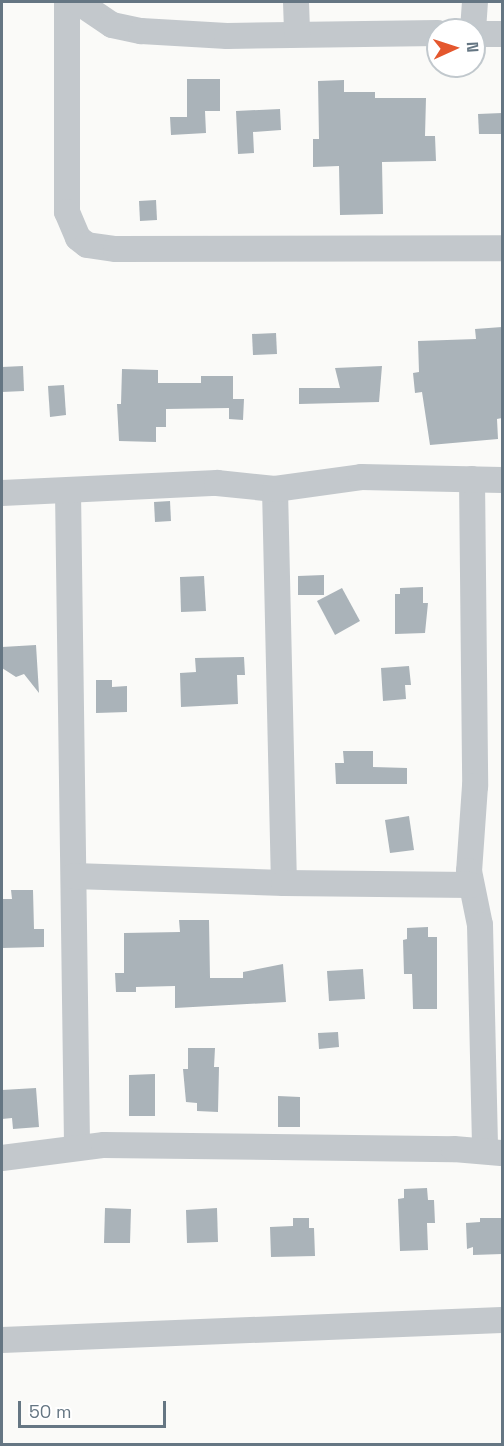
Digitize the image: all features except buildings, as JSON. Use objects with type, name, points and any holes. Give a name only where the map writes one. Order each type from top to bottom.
[{"type":"street","points":[[67,2],[68,212],[78,238],[87,245],[116,249],[502,248]]},
{"type":"street","points":[[78,2],[112,25],[141,31],[216,36],[426,33]]},
{"type":"street","points":[[296,2],[297,34]]},
{"type":"street","points":[[474,18],[475,2]]},
{"type":"street","points":[[486,33],[502,34]]},
{"type":"street","points":[[2,493],[217,483],[275,489],[361,477],[502,480]]},
{"type":"street","points":[[2,1158],[77,1147],[494,1151],[480,925],[471,885],[475,786],[472,479]]},
{"type":"street","points":[[275,489],[284,884]]},
{"type":"street","points":[[68,491],[77,1147]]},
{"type":"street","points":[[74,876],[284,884],[471,885]]},
{"type":"street","points":[[2,1340],[502,1320]]}]
